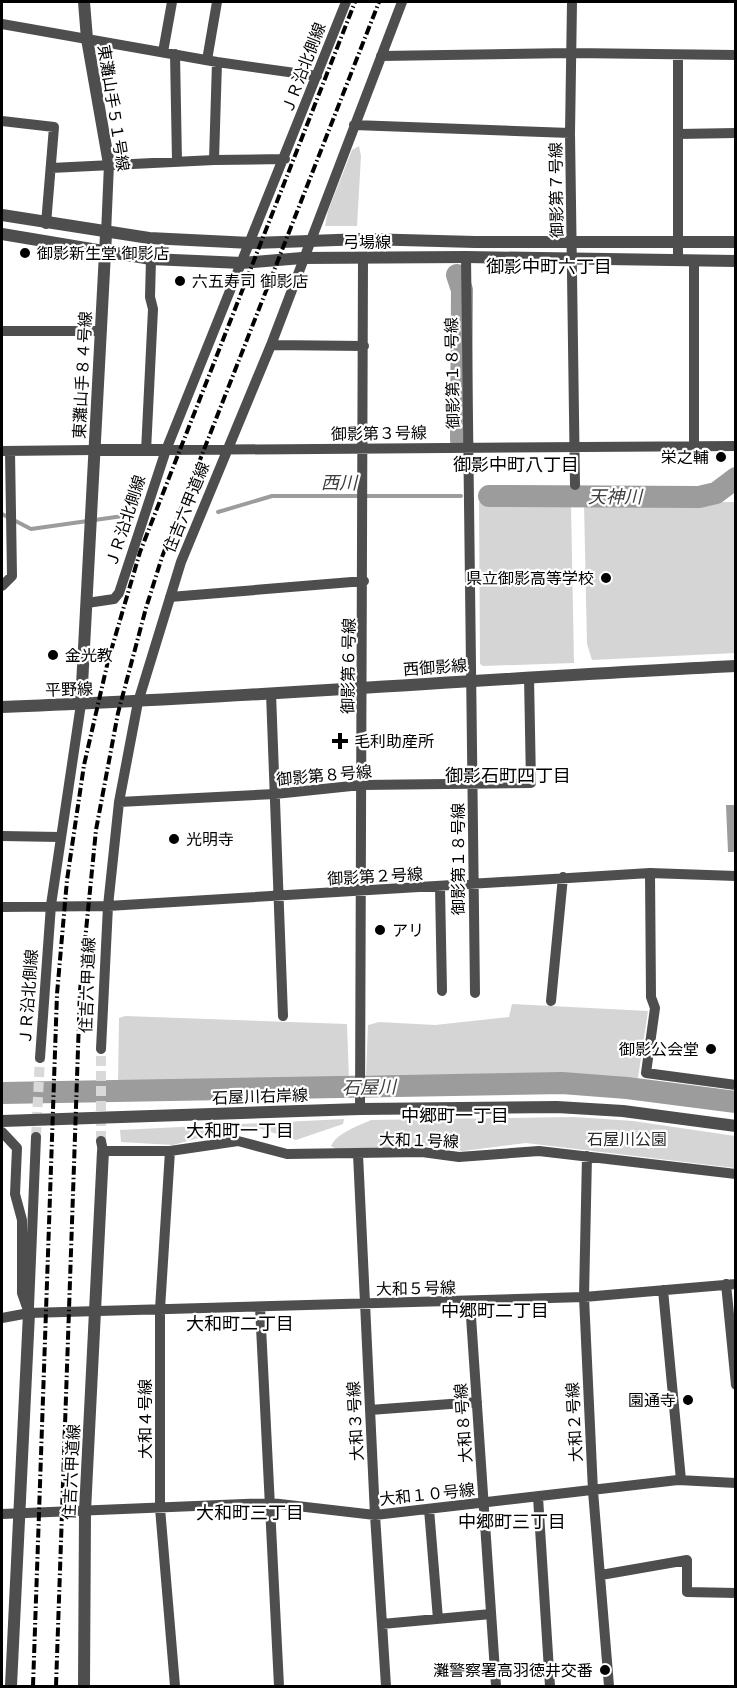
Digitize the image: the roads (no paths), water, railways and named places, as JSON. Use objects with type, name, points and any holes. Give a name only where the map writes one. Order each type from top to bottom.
[{"type":"street","points":[[84,2],[87,39],[212,61],[317,76]]},
{"type":"street","points":[[163,52],[172,2]]},
{"type":"street","points":[[214,160],[212,61],[217,2]]},
{"type":"street","name":"ＪＲ沿北側線","points":[[40,1058],[51,905],[81,704],[87,603],[114,599],[119,593],[166,450],[285,159],[346,2]]},
{"type":"street","name":"住吉六甲道線","points":[[101,1049],[108,906],[119,802],[138,702],[170,597],[271,345],[302,258],[402,2]]},
{"type":"street","name":"御影第７号線","points":[[572,2],[570,133],[575,485]]},
{"type":"street","name":"東灘山手５１号線","points":[[2,24],[87,39],[109,164],[106,234]]},
{"type":"street","points":[[381,56],[571,53],[735,55]]},
{"type":"street","points":[[175,54],[177,161]]},
{"type":"street","points":[[678,56],[678,259]]},
{"type":"street","points":[[2,121],[54,127],[46,224]]},
{"type":"street","points":[[354,124],[570,133]]},
{"type":"street","points":[[678,134],[735,133]]},
{"type":"street","points":[[51,168],[177,161],[285,159]]},
{"type":"street","name":"弓場線","points":[[2,215],[106,234],[251,243],[364,239],[735,242]]},
{"type":"street","name":"弓場線","points":[[2,234],[105,254],[151,259],[243,263],[302,258],[466,257],[735,261]]},
{"type":"street","name":"東灘山手８４号線","points":[[87,603],[106,234]]},
{"type":"street","name":"御影第１８号線","points":[[466,257],[474,993]]},
{"type":"street","points":[[146,451],[153,309],[150,297],[151,259]]},
{"type":"street","name":"御影第６号線","points":[[360,1109],[364,581],[363,259]]},
{"type":"street","points":[[694,260],[694,446]]},
{"type":"street","points":[[2,331],[100,331]]},
{"type":"street","points":[[271,345],[364,346]]},
{"type":"street","name":"御影第３号線","points":[[166,450],[735,447]]},
{"type":"street","points":[[2,586],[12,576],[12,528],[6,451],[166,450]]},
{"type":"street","points":[[170,597],[364,581]]},
{"type":"street","name":"西御影線","points":[[138,702],[735,666]]},
{"type":"street","name":"御影第８号線","points":[[119,802],[275,794],[361,785],[531,783],[528,677]]},
{"type":"street","points":[[271,693],[283,1016]]},
{"type":"street","name":"平野線","points":[[2,707],[138,702]]},
{"type":"street","points":[[2,836],[60,837]]},
{"type":"street","points":[[650,873],[651,997],[655,1008],[646,1073],[735,1085]]},
{"type":"street","name":"御影第２号線","points":[[2,907],[108,906],[650,873],[735,876]]},
{"type":"street","points":[[551,1001],[563,877]]},
{"type":"street","points":[[440,887],[442,992]]},
{"type":"street","name":"石屋川右岸線","points":[[2,1122],[360,1109],[557,1107],[623,1111],[735,1126]]},
{"type":"street","points":[[2,1132],[18,1148],[15,1194],[22,1220],[22,1293],[29,1313]]},
{"type":"street","points":[[11,1686],[36,1137]]},
{"type":"street","name":"大和１号線","points":[[102,1146],[170,1151],[238,1141],[287,1154],[422,1152],[459,1157],[539,1151],[735,1174]]},
{"type":"street","name":"住吉六甲道線","points":[[84,1686],[85,1511],[97,1312],[102,1146]]},
{"type":"street","name":"大和４号線","points":[[170,1151],[160,1309],[160,1508],[175,1686]]},
{"type":"street","name":"大和３号線","points":[[358,1154],[375,1515],[386,1686]]},
{"type":"street","name":"大和２号線","points":[[587,1156],[584,1297],[592,1491],[602,1575],[609,1686]]},
{"type":"street","points":[[731,1284],[735,1385]]},
{"type":"street","name":"大和５号線","points":[[2,1318],[29,1313],[584,1297],[731,1284]]},
{"type":"street","points":[[663,1290],[681,1480]]},
{"type":"street","name":"大和８号線","points":[[470,1302],[496,1686]]},
{"type":"street","points":[[260,1307],[279,1686]]},
{"type":"street","points":[[370,1410],[477,1402]]},
{"type":"street","name":"大和１０号線","points":[[2,1514],[271,1503],[375,1515],[681,1480],[735,1483]]},
{"type":"street","points":[[538,1497],[550,1686]]},
{"type":"street","points":[[429,1509],[438,1619]]},
{"type":"street","points":[[602,1575],[687,1560],[687,1592],[735,1593]]},
{"type":"street","points":[[382,1624],[491,1614]]},
{"type":"waterway","name":"天神川","points":[[457,275],[462,290],[461,440]]},
{"type":"waterway","name":"天神川","points":[[489,496],[699,497],[716,493],[736,478]]},
{"type":"waterway","name":"西川","points":[[218,512],[272,496],[461,496]]},
{"type":"waterway","name":"西川","points":[[2,514],[31,529],[130,515]]},
{"type":"waterway","name":"石屋川","points":[[2,1093],[562,1083],[627,1088],[736,1102]]},
{"type":"tunnel","points":[[101,1049],[101,1141]]},
{"type":"tunnel","points":[[36,1137],[40,1058]]},
{"type":"railway","points":[[33,1686],[57,994],[67,880],[84,765],[108,661],[140,552],[355,2]]},
{"type":"railway","points":[[56,1686],[80,991],[96,830],[118,713],[162,557],[379,2]]},
{"type":"place","name":"御影新生堂 御影店","points":[[25,253]]},
{"type":"place","name":"六五寿司 御影店","points":[[180,281]]},
{"type":"place","name":"栄之輔","points":[[721,457]]},
{"type":"place","name":"県立御影高等学校","points":[[606,578]]},
{"type":"place","name":"金光教","points":[[53,655]]},
{"type":"place","name":"毛利助産所","points":[[340,741]]},
{"type":"place","name":"光明寺","points":[[174,839]]},
{"type":"place","name":"アリ","points":[[380,930]]},
{"type":"place","name":"御影公会堂","points":[[711,1049]]},
{"type":"place","name":"園通寺","points":[[688,1400]]},
{"type":"place","name":"灘警察署高羽徳井交番","points":[[605,1670]]},
{"type":"district","name":"御影中町六丁目","points":[[549,266]]},
{"type":"district","name":"御影中町八丁目","points":[[516,464]]},
{"type":"district","name":"御影石町四丁目","points":[[508,775]]},
{"type":"district","name":"中郷町一丁目","points":[[455,1115]]},
{"type":"district","name":"大和町一丁目","points":[[240,1130]]},
{"type":"district","name":"中郷町二丁目","points":[[495,1310]]},
{"type":"district","name":"大和町二丁目","points":[[240,1323]]},
{"type":"district","name":"大和町三丁目","points":[[250,1512]]},
{"type":"district","name":"中郷町三丁目","points":[[512,1521]]},
{"type":"park label","name":"石屋川公園","points":[[627,1139]]}]
